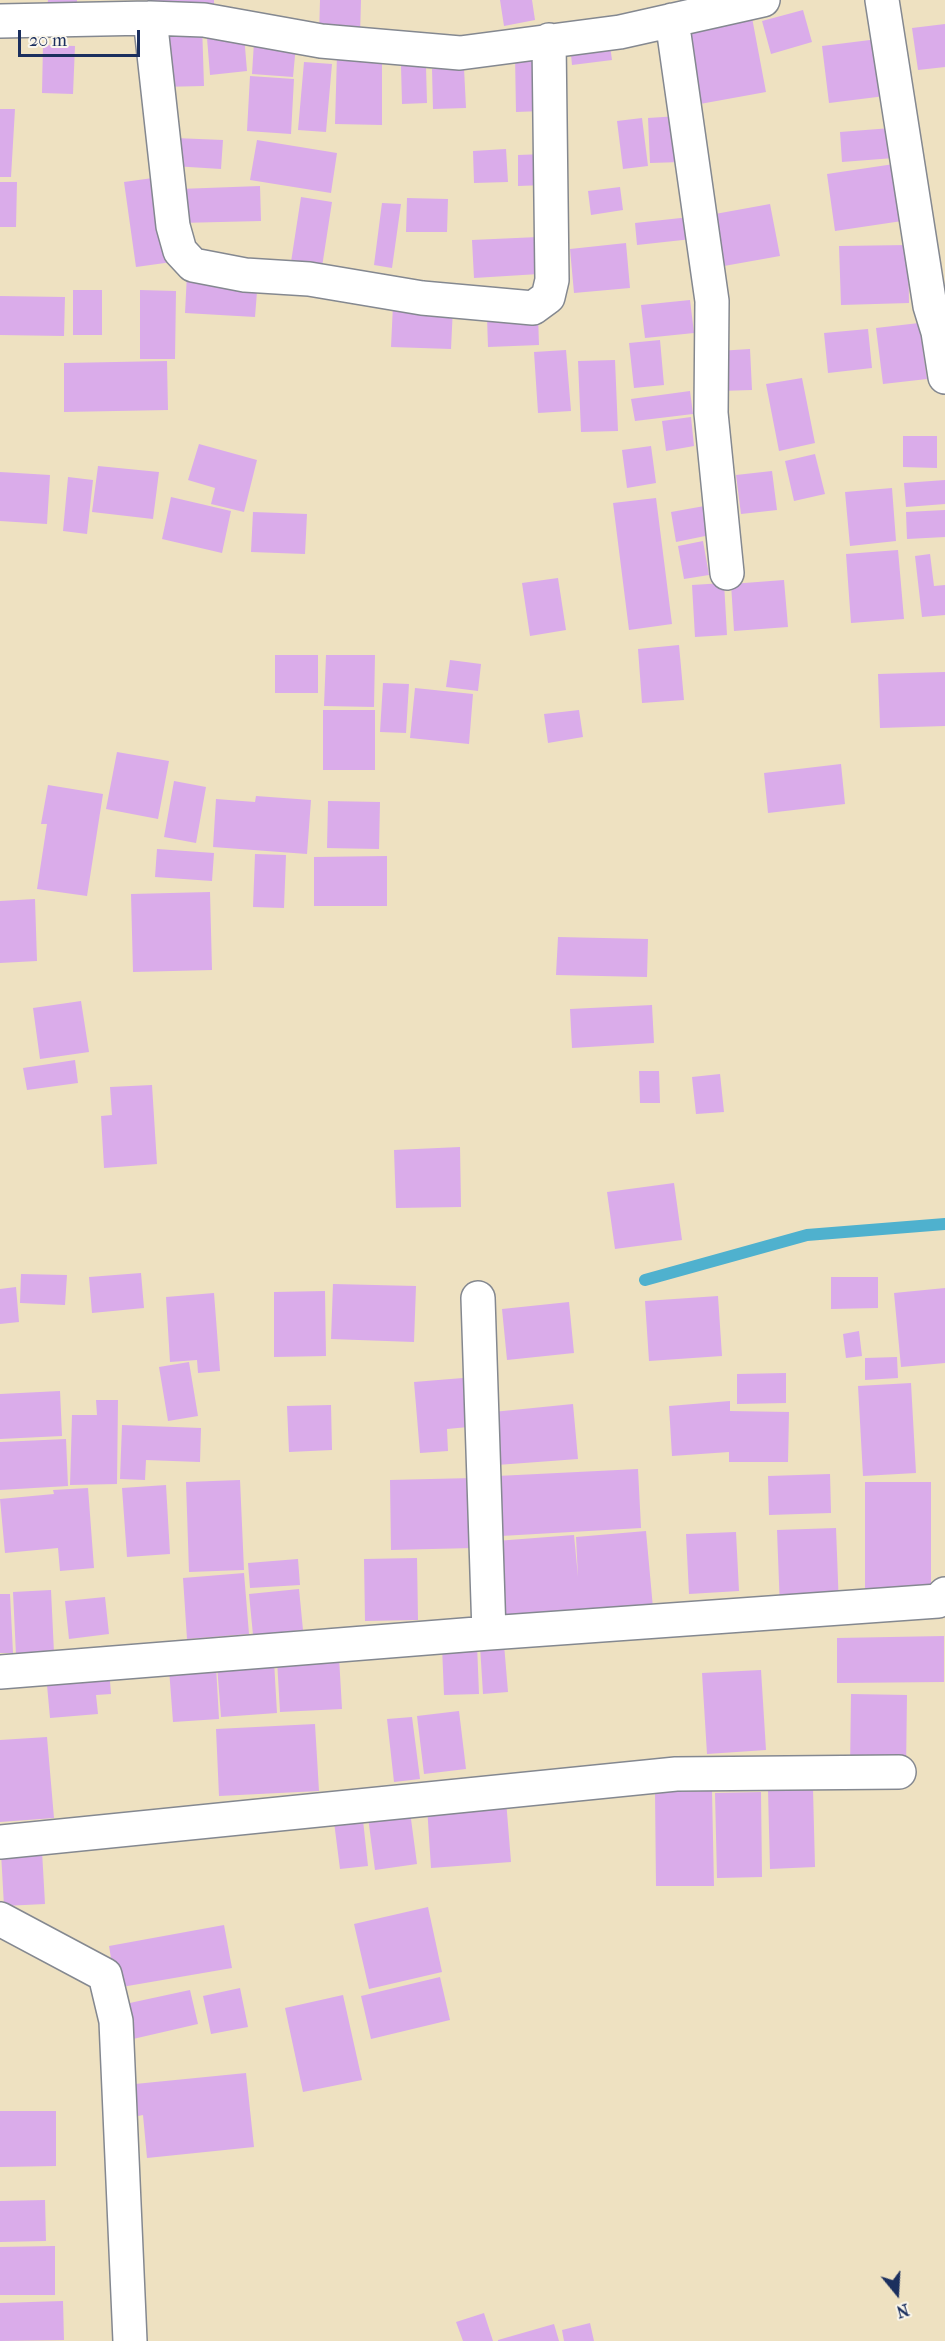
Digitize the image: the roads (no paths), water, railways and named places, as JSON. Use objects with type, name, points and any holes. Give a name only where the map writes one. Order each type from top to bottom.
[{"type":"street","points":[[0,21],[150,18],[204,20],[321,41],[460,53],[620,32],[763,0]]},
{"type":"street","points":[[882,0],[930,306],[941,332],[945,377]]},
{"type":"street","points":[[150,18],[173,225],[180,251],[193,265],[244,275],[309,279],[422,298],[534,308],[548,297],[552,280],[549,40]]},
{"type":"street","points":[[672,20],[712,301],[711,413],[727,573]]},
{"type":"street","points":[[478,1298],[489,1633]]},
{"type":"street","points":[[0,1672],[489,1633],[938,1601],[945,1594]]},
{"type":"street","points":[[0,1842],[676,1774],[899,1772]]},
{"type":"street","points":[[0,1919],[105,1975],[116,2022],[130,2341]]},
{"type":"waterway","points":[[645,1280],[807,1235],[945,1224]]}]
